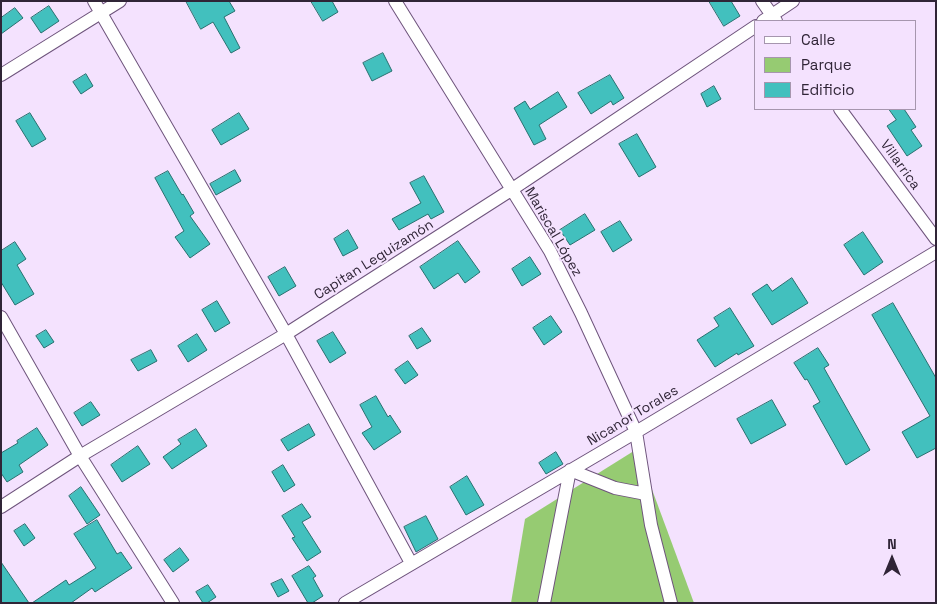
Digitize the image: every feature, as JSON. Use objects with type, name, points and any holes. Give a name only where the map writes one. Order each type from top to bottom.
[{"type":"street","points":[[94,1],[286,334],[411,563]]},
{"type":"street","points":[[1,75],[120,1]]},
{"type":"street","name":"Mariscal López","points":[[395,1],[550,251],[636,432],[651,525],[671,603]]},
{"type":"street","points":[[762,1],[770,19],[793,1]]},
{"type":"street","name":"Capitan Leguizamón","points":[[1,507],[80,456],[286,334],[511,190],[754,27]]},
{"type":"street","name":"Villarrica","points":[[841,110],[936,239]]},
{"type":"street","name":"Nicanor Torales","points":[[345,603],[636,432],[936,252]]},
{"type":"street","points":[[1,317],[80,456],[172,603]]},
{"type":"street","points":[[544,603],[570,470],[615,488],[646,494]]},
{"type":"green space","points":[[637,449],[694,603],[511,603],[525,519]]},
{"type":"building","points":[[186,1],[229,1],[235,11],[224,17],[240,48],[231,53],[213,22],[201,29]]},
{"type":"building","points":[[311,1],[332,1],[338,12],[323,21]]},
{"type":"building","points":[[709,1],[731,1],[740,16],[724,26]]},
{"type":"building","points":[[49,6],[59,21],[41,33],[31,18]]},
{"type":"building","points":[[15,8],[23,18],[1,34],[1,18]]},
{"type":"building","points":[[383,53],[392,71],[372,81],[363,63]]},
{"type":"building","points":[[86,74],[93,86],[81,94],[73,82]]},
{"type":"building","points":[[610,75],[624,98],[613,105],[611,101],[591,114],[578,93]]},
{"type":"building","points":[[714,86],[721,99],[707,107],[701,94]]},
{"type":"building","points":[[558,92],[567,107],[539,125],[546,139],[534,145],[514,108],[525,101],[530,109]]},
{"type":"building","points":[[890,110],[905,110],[916,127],[911,130],[922,146],[907,156],[887,126],[896,120]]},
{"type":"building","points":[[30,113],[46,139],[32,147],[16,121]]},
{"type":"building","points":[[239,113],[249,129],[221,145],[212,130]]},
{"type":"building","points":[[637,134],[656,167],[639,177],[619,144]]},
{"type":"building","points":[[235,170],[241,181],[216,195],[210,184]]},
{"type":"building","points":[[168,171],[194,213],[190,216],[210,244],[190,258],[175,237],[184,231],[155,178]]},
{"type":"building","points":[[424,176],[444,212],[431,219],[428,214],[399,230],[392,219],[421,203],[410,183]]},
{"type":"building","points":[[585,214],[595,230],[570,245],[560,230]]},
{"type":"building","points":[[620,221],[632,240],[613,252],[601,232]]},
{"type":"building","points":[[348,230],[358,248],[343,256],[334,239]]},
{"type":"building","points":[[863,232],[883,262],[864,275],[844,245]]},
{"type":"building","points":[[458,241],[480,272],[465,283],[458,273],[434,289],[420,267]]},
{"type":"building","points":[[15,242],[26,259],[17,265],[34,294],[15,305],[1,282],[1,251]]},
{"type":"building","points":[[530,257],[541,274],[522,286],[512,269]]},
{"type":"building","points":[[285,267],[296,286],[279,296],[268,277]]},
{"type":"building","points":[[792,278],[808,303],[772,325],[752,294],[767,284],[772,291]]},
{"type":"building","points":[[217,301],[230,323],[215,332],[202,310]]},
{"type":"building","points":[[893,303],[936,378],[936,448],[917,458],[902,432],[930,416],[872,315]]},
{"type":"building","points":[[730,308],[754,346],[738,355],[737,353],[715,367],[697,340],[719,326],[714,318]]},
{"type":"building","points":[[551,316],[562,332],[544,345],[533,328]]},
{"type":"building","points":[[422,328],[431,341],[417,349],[409,336]]},
{"type":"building","points":[[46,330],[54,342],[44,348],[36,336]]},
{"type":"building","points":[[333,332],[346,353],[330,363],[317,341]]},
{"type":"building","points":[[197,334],[207,350],[188,362],[178,346]]},
{"type":"building","points":[[818,348],[829,365],[824,368],[870,450],[846,465],[813,406],[820,402],[807,379],[805,380],[794,363]]},
{"type":"building","points":[[151,350],[157,361],[138,371],[131,360]]},
{"type":"building","points":[[408,361],[418,375],[405,384],[395,370]]},
{"type":"building","points":[[376,396],[388,417],[390,415],[401,432],[374,450],[362,433],[372,427],[360,405]]},
{"type":"building","points":[[772,400],[786,425],[751,444],[737,419]]},
{"type":"building","points":[[91,402],[100,415],[82,426],[74,413]]},
{"type":"building","points":[[309,424],[315,435],[288,451],[281,440]]},
{"type":"building","points":[[37,428],[48,445],[19,465],[23,472],[7,482],[1,473],[1,453]]},
{"type":"building","points":[[196,429],[207,446],[172,469],[163,457],[181,444],[178,440]]},
{"type":"building","points":[[138,446],[150,464],[122,482],[111,465]]},
{"type":"building","points":[[556,452],[563,464],[546,474],[539,463]]},
{"type":"building","points":[[283,465],[295,485],[284,492],[272,472]]},
{"type":"building","points":[[467,476],[484,505],[466,515],[450,487]]},
{"type":"building","points":[[81,487],[100,515],[87,524],[69,496]]},
{"type":"building","points":[[302,504],[311,517],[302,522],[321,552],[307,561],[292,538],[295,537],[282,516]]},
{"type":"building","points":[[426,516],[438,539],[416,552],[404,527]]},
{"type":"building","points":[[97,520],[117,554],[121,552],[132,568],[95,592],[92,588],[71,603],[32,603],[66,580],[69,585],[96,568],[74,534]]},
{"type":"building","points":[[25,524],[35,538],[24,546],[14,531]]},
{"type":"building","points":[[180,548],[189,560],[173,572],[164,560]]},
{"type":"building","points":[[1,562],[29,603],[1,603]]},
{"type":"building","points":[[309,566],[316,576],[313,578],[323,596],[312,603],[308,603],[292,576]]},
{"type":"building","points":[[282,579],[289,591],[278,597],[271,584]]},
{"type":"building","points":[[208,585],[216,597],[207,603],[203,603],[196,592]]}]
